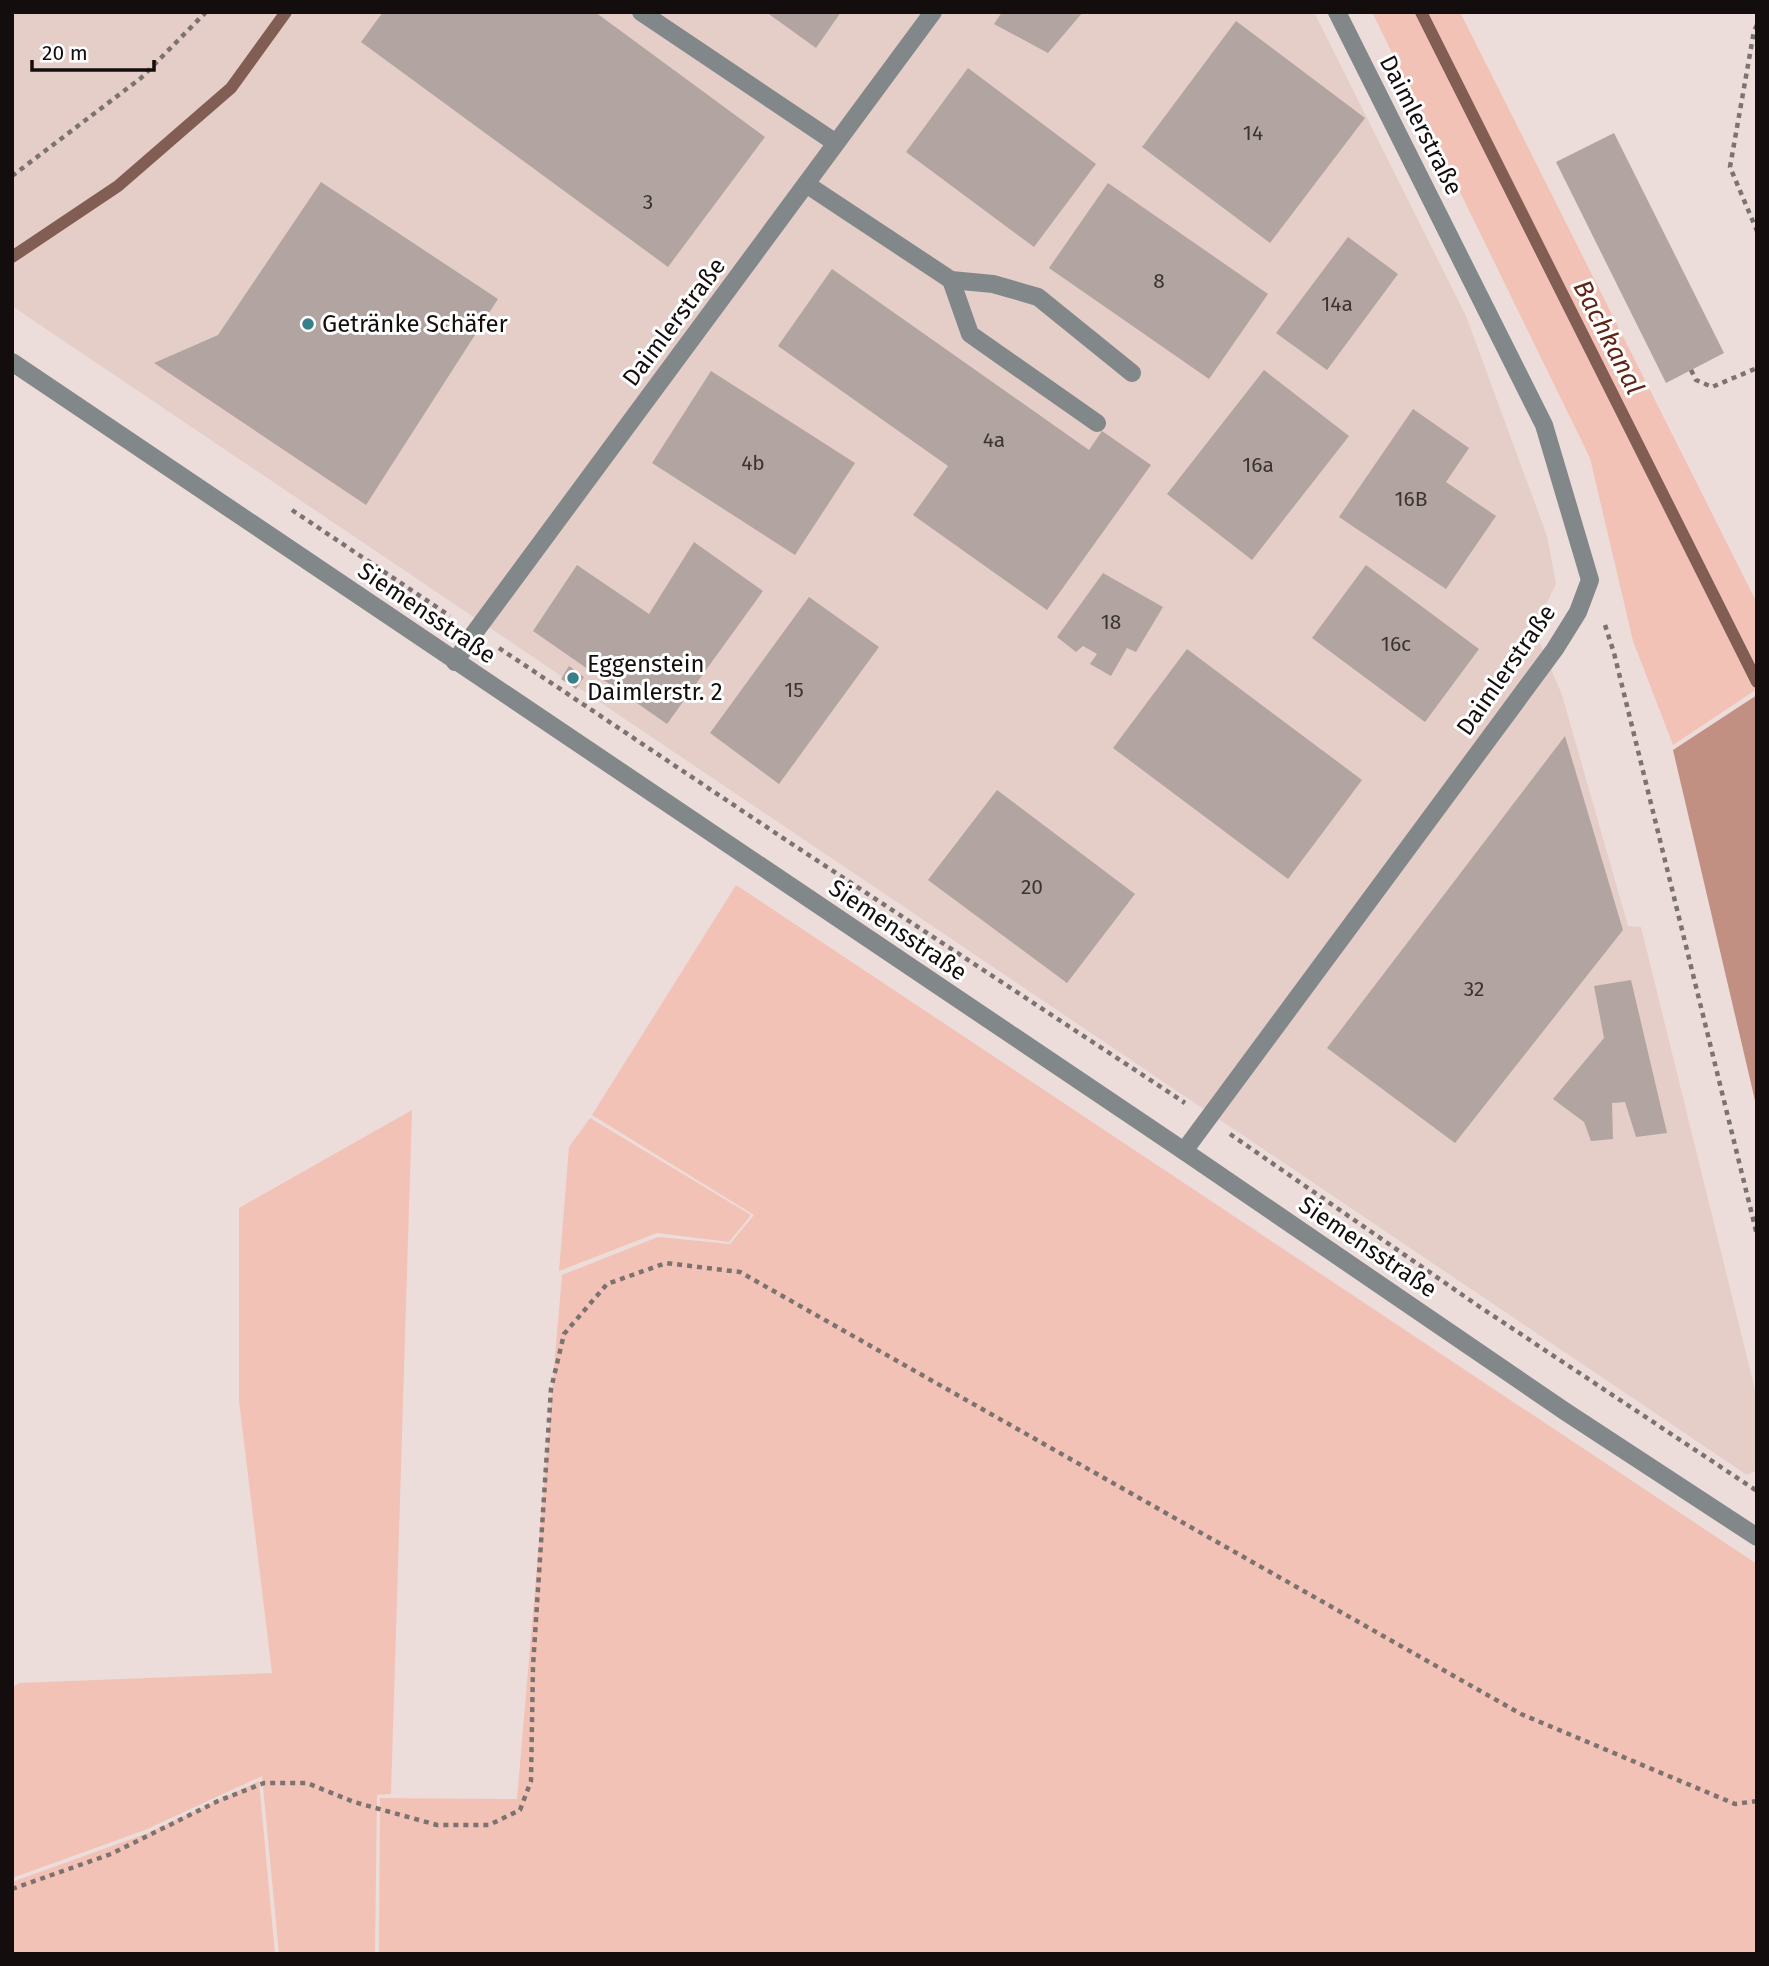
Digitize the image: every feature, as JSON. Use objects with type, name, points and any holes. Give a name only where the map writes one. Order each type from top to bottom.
[{"type":"street","points":[[641,12],[836,144]]},
{"type":"street","name":"Daimlerstraße","points":[[455,662],[933,12]]},
{"type":"street","name":"Daimlerstraße","points":[[1184,1152],[1555,649],[1578,612],[1590,580],[1544,425],[1337,12]]},
{"type":"street","points":[[806,184],[951,280],[993,284],[1038,297],[1132,373]]},
{"type":"street","points":[[951,280],[970,334],[1097,422]]},
{"type":"street","name":"Siemensstraße","points":[[12,362],[1566,1412],[1757,1537]]},
{"type":"path","points":[[12,176],[141,78],[206,12]]},
{"type":"path","points":[[1757,25],[1730,167],[1757,231]]},
{"type":"path","points":[[1691,370],[1696,380],[1712,387],[1757,368]]},
{"type":"path","points":[[292,510],[1208,1118],[1477,1305],[1757,1491]]},
{"type":"path","points":[[1590,580],[1614,653],[1757,1235]]},
{"type":"path","points":[[12,1889],[111,1854],[218,1801],[264,1783],[307,1783],[354,1802],[437,1825],[489,1825],[520,1810],[531,1782],[533,1666],[551,1389],[564,1334],[607,1284],[666,1263],[740,1272],[1521,1714],[1735,1804],[1757,1801]]},
{"type":"shaded area","points":[[12,12],[1314,12],[1466,316],[1547,536],[1556,584],[1534,629],[1562,695],[1628,926],[1641,927],[1757,1398],[1757,1470],[1747,1475],[12,306]]},
{"type":"shaded area","points":[[1372,12],[1460,12],[1757,603],[1757,689],[1673,745],[1633,641],[1590,458]]},
{"type":"shaded area","points":[[1757,695],[1757,1109],[1673,750]]},
{"type":"shaded area","points":[[736,885],[1757,1564],[1757,1954],[379,1954],[380,1798],[517,1799],[562,1275],[658,1237],[730,1244],[754,1215],[592,1115]]},
{"type":"shaded area","points":[[412,1110],[391,1794],[377,1795],[375,1954],[279,1954],[262,1776],[145,1830],[12,1878],[12,1688],[19,1683],[272,1673],[239,1401],[239,1208]]},
{"type":"shaded area","points":[[590,1118],[751,1215],[729,1242],[657,1233],[559,1271],[569,1147]]},
{"type":"shaded area","points":[[259,1781],[275,1954],[12,1954],[12,1882],[148,1833]]},
{"type":"building","points":[[383,12],[595,12],[765,137],[668,267],[361,42]]},
{"type":"building","points":[[766,12],[841,12],[816,48]]},
{"type":"building","points":[[1002,12],[1083,12],[1048,53],[994,24]]},
{"type":"building","points":[[1236,21],[1365,118],[1270,243],[1142,147]]},
{"type":"building","points":[[968,68],[1096,164],[1034,247],[906,152]]},
{"type":"building","points":[[1614,133],[1724,353],[1666,383],[1556,162]]},
{"type":"building","points":[[321,182],[498,299],[366,505],[154,363],[218,335]]},
{"type":"building","points":[[1108,183],[1268,294],[1209,379],[1049,268]]},
{"type":"building","points":[[1348,237],[1398,274],[1327,370],[1276,333]]},
{"type":"building","points":[[832,269],[1089,450],[1102,431],[1151,465],[1047,610],[913,515],[948,466],[778,346]]},
{"type":"building","points":[[1264,370],[1349,436],[1252,560],[1167,494]]},
{"type":"building","points":[[711,371],[855,463],[795,555],[652,463]]},
{"type":"building","points":[[1413,409],[1469,448],[1446,482],[1496,516],[1446,589],[1339,517]]},
{"type":"building","points":[[694,542],[763,591],[667,724],[533,631],[577,565],[649,614]]},
{"type":"building","points":[[1366,565],[1479,649],[1425,722],[1312,638]]},
{"type":"building","points":[[1103,573],[1163,607],[1136,652],[1127,648],[1111,676],[1090,664],[1097,654],[1083,646],[1076,652],[1057,637]]},
{"type":"building","points":[[809,597],[879,647],[779,784],[710,733]]},
{"type":"building","points":[[1187,649],[1362,780],[1288,879],[1113,748]]},
{"type":"building","name":"Eggenstein Daimlerstr. 2","points":[[569,666],[584,677],[576,689],[561,679]]},
{"type":"building","points":[[1565,736],[1623,930],[1455,1143],[1327,1048]]},
{"type":"building","points":[[997,790],[1135,894],[1067,983],[928,880]]},
{"type":"building","points":[[1631,980],[1667,1133],[1636,1137],[1625,1102],[1612,1103],[1613,1139],[1591,1141],[1584,1122],[1553,1099],[1604,1038],[1594,986]]},
{"type":"waterway","points":[[12,257],[118,186],[231,88],[286,12]]},
{"type":"waterway","name":"Bachkanal","points":[[1421,12],[1757,682]]},
{"type":"place","name":"Getränke Schäfer","points":[[308,324]]},
{"type":"place","name":"Eggenstein Daimlerstr. 2","points":[[573,678]]}]
